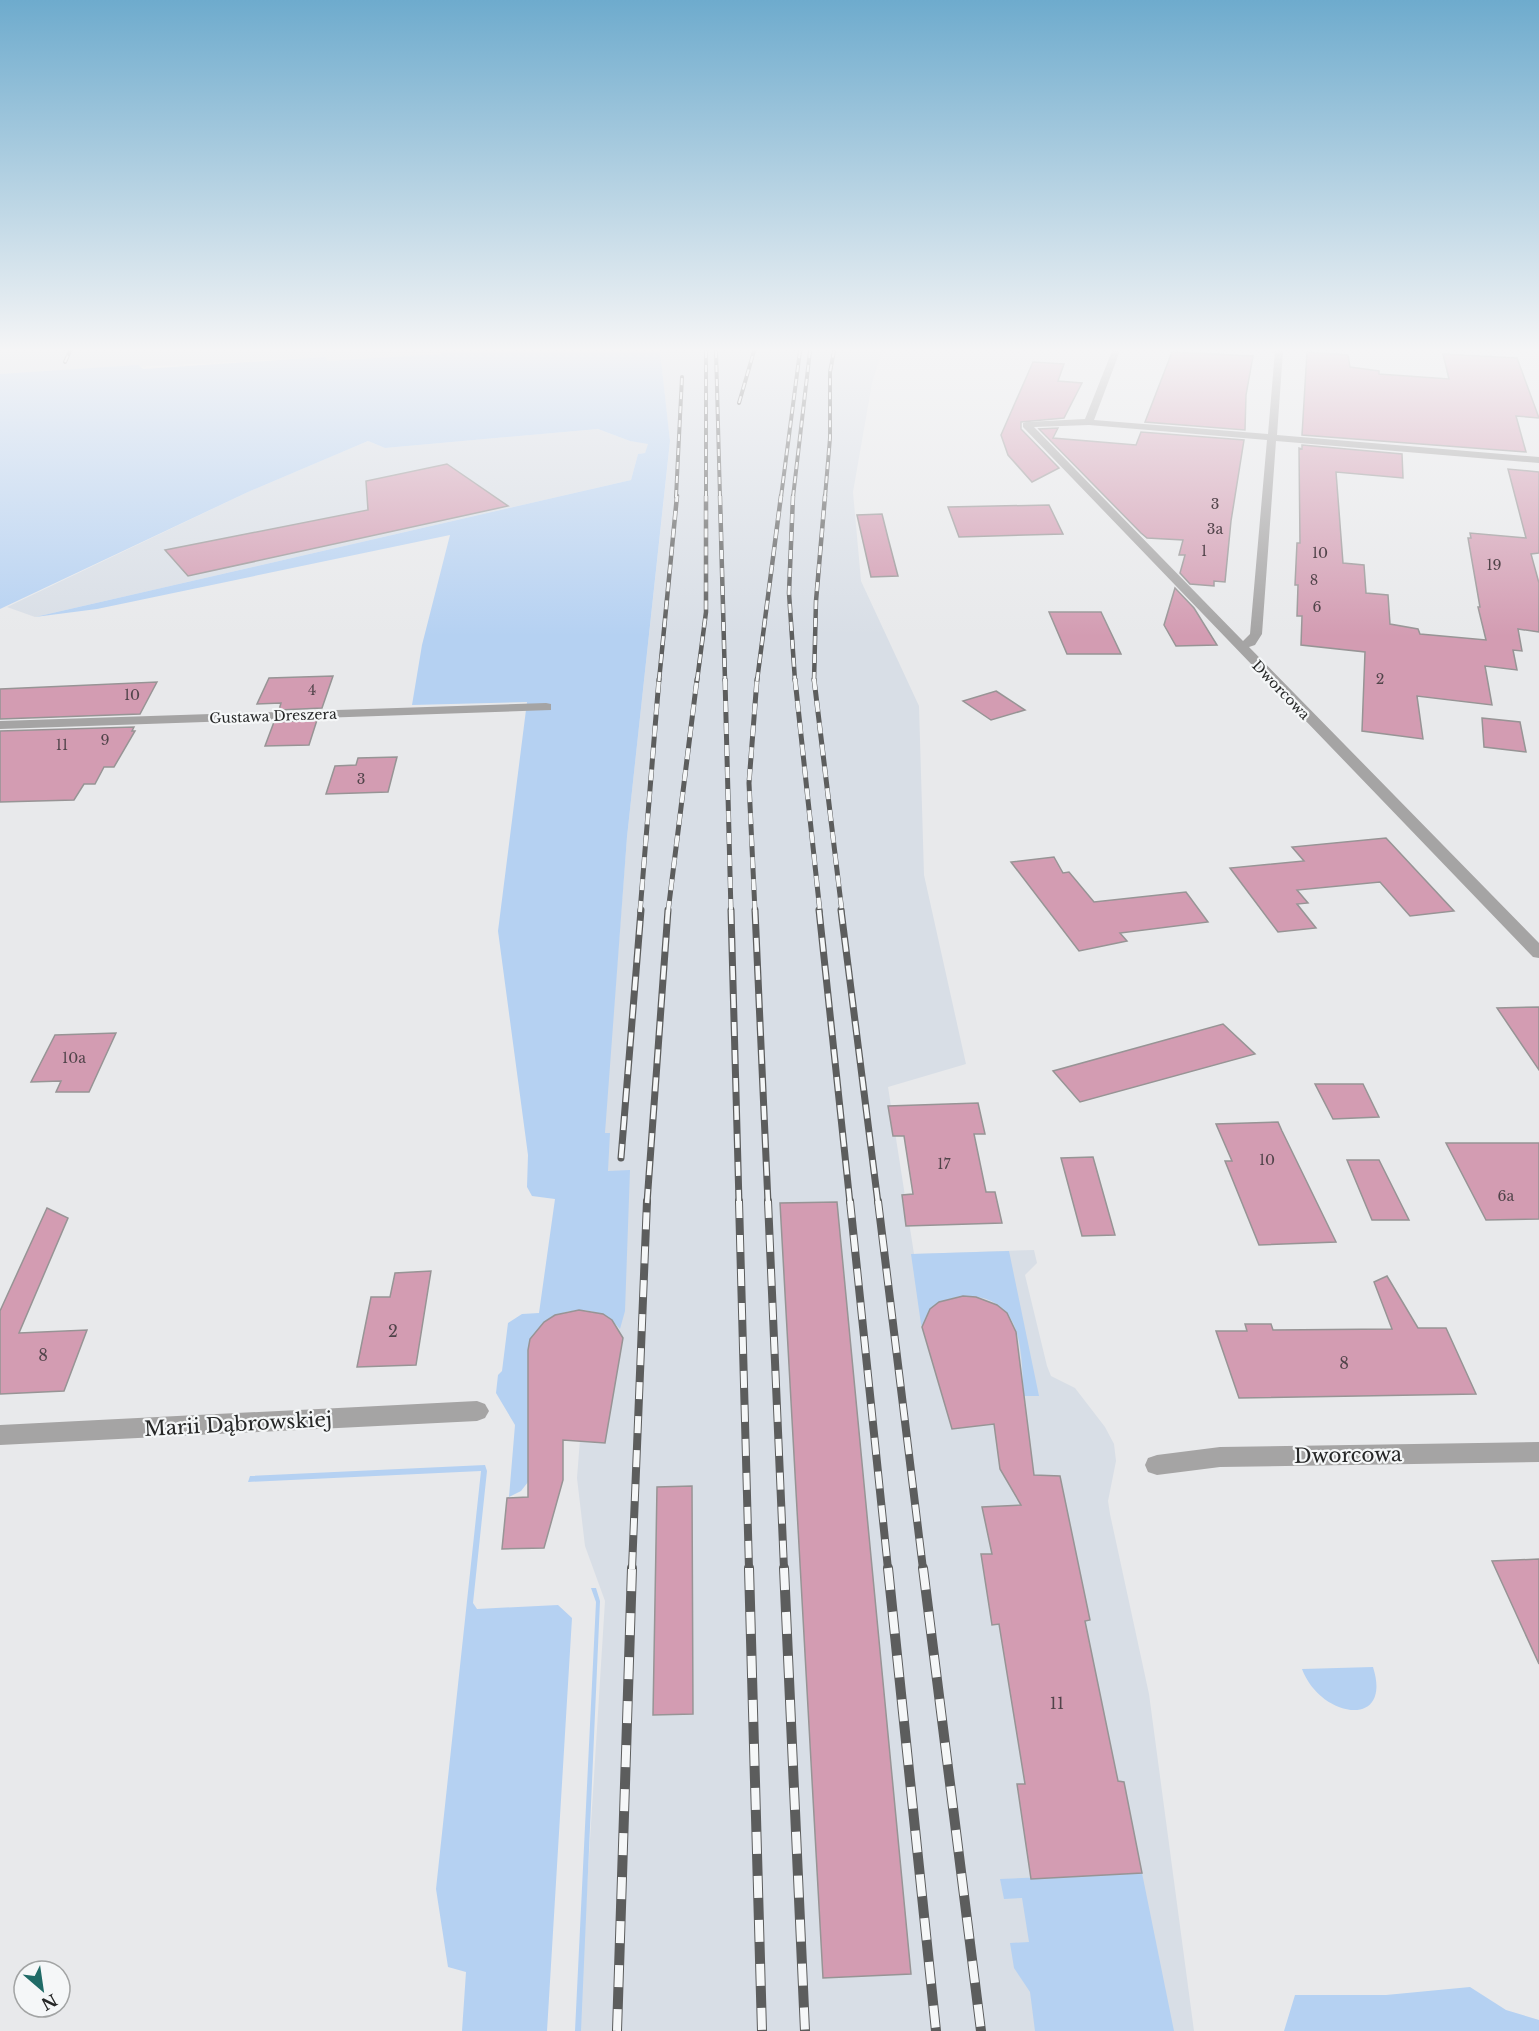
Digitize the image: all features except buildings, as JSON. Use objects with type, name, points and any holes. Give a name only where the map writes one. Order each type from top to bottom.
[{"type":"street","name":"Dworcowa","points":[[1046,446],[1539,953]]},
{"type":"street","points":[[1240,647],[1251,642],[1256,634],[1271,446]]},
{"type":"street","points":[[1374,446],[1539,460]]},
{"type":"street","name":"Gustawa Dreszera","points":[[0,725],[546,707]]},
{"type":"street","name":"Marii Dąbrowskiej","points":[[0,1435],[477,1411]]},
{"type":"street","name":"Dworcowa","points":[[1157,1465],[1220,1457],[1539,1452]]},
{"type":"shaded area","points":[[0,446],[357,446],[248,492],[0,609]]},
{"type":"shaded area","points":[[357,446],[385,448],[410,446],[648,446],[645,453],[638,454],[631,480],[35,617],[7,607],[248,492]]},
{"type":"shaded area","points":[[380,446],[410,446],[385,448]]},
{"type":"shaded area","points":[[647,446],[669,446],[627,837],[605,1133],[610,1133],[608,1171],[630,1170],[625,1311],[620,1329],[609,1319],[582,1310],[554,1317],[534,1336],[528,1350],[528,1482],[521,1491],[509,1497],[515,1425],[496,1393],[498,1375],[502,1371],[508,1323],[522,1314],[539,1313],[555,1199],[532,1196],[527,1187],[528,1155],[498,931],[527,702],[412,705],[422,645],[450,535],[97,609],[35,617],[631,480],[638,454],[645,453]]},
{"type":"shaded area","points":[[670,446],[861,446],[853,492],[861,581],[919,706],[924,875],[966,1064],[888,1087],[914,1254],[1034,1250],[1037,1263],[1025,1275],[1051,1376],[1075,1388],[1105,1427],[1114,1444],[1116,1461],[1108,1501],[1149,1694],[1194,2031],[578,2031],[605,1601],[585,1546],[577,1478],[627,837]]},
{"type":"shaded area","points":[[1009,1251],[1039,1396],[1024,1396],[1019,1340],[1013,1323],[1005,1311],[993,1302],[980,1297],[965,1296],[951,1299],[938,1305],[928,1314],[922,1327],[921,1324],[911,1254]]},
{"type":"shaded area","points":[[485,1465],[487,1471],[473,1603],[477,1609],[558,1605],[572,1618],[547,2031],[462,2031],[466,1972],[448,1967],[436,1889],[481,1471],[248,1482],[250,1476]]},
{"type":"shaded area","points":[[591,1588],[596,1588],[600,1601],[581,2031],[575,2031],[596,1602]]},
{"type":"shaded area","points":[[1373,1667],[1376,1687],[1373,1701],[1364,1708],[1352,1710],[1338,1707],[1324,1698],[1311,1686],[1302,1669]]},
{"type":"shaded area","points":[[1142,1873],[1174,2031],[1035,2031],[1030,1992],[1014,1968],[1010,1943],[1029,1942],[1022,1898],[1004,1899],[1000,1879]]},
{"type":"shaded area","points":[[1470,1987],[1506,2010],[1539,2020],[1539,2031],[1284,2031],[1295,1995],[1386,1995]]},
{"type":"railway","points":[[676,497],[679,446]]},
{"type":"railway","points":[[697,681],[706,612],[706,446]]},
{"type":"railway","points":[[719,446],[720,497]]},
{"type":"railway","points":[[781,497],[788,446]]},
{"type":"railway","points":[[793,497],[799,446]]},
{"type":"railway","points":[[825,497],[829,446]]},
{"type":"railway","points":[[659,681],[677,496]]},
{"type":"railway","points":[[720,496],[725,681]]},
{"type":"railway","points":[[757,681],[781,496]]},
{"type":"railway","points":[[793,496],[789,593],[795,681]]},
{"type":"railway","points":[[814,679],[816,601],[825,496]]},
{"type":"railway","points":[[640,912],[659,679]]},
{"type":"railway","points":[[668,912],[697,679]]},
{"type":"railway","points":[[725,679],[731,912]]},
{"type":"railway","points":[[755,912],[749,783],[757,679]]},
{"type":"railway","points":[[795,679],[820,912]]},
{"type":"railway","points":[[814,679],[842,912]]},
{"type":"railway","points":[[621,1158],[641,910]]},
{"type":"railway","points":[[647,1203],[668,910]]},
{"type":"railway","points":[[731,910],[739,1203]]},
{"type":"railway","points":[[755,910],[768,1203]]},
{"type":"railway","points":[[819,910],[850,1203]]},
{"type":"railway","points":[[841,910],[878,1203]]},
{"type":"railway","points":[[632,1569],[647,1201]]},
{"type":"railway","points":[[739,1201],[749,1569]]},
{"type":"railway","points":[[768,1201],[784,1569]]},
{"type":"railway","points":[[850,1201],[888,1569]]},
{"type":"railway","points":[[878,1201],[923,1569]]},
{"type":"railway","points":[[617,2031],[632,1568]]},
{"type":"railway","points":[[749,1568],[762,2031]]},
{"type":"railway","points":[[784,1568],[805,2031]]},
{"type":"railway","points":[[888,1568],[936,2031]]},
{"type":"railway","points":[[923,1568],[981,2031]]}]
